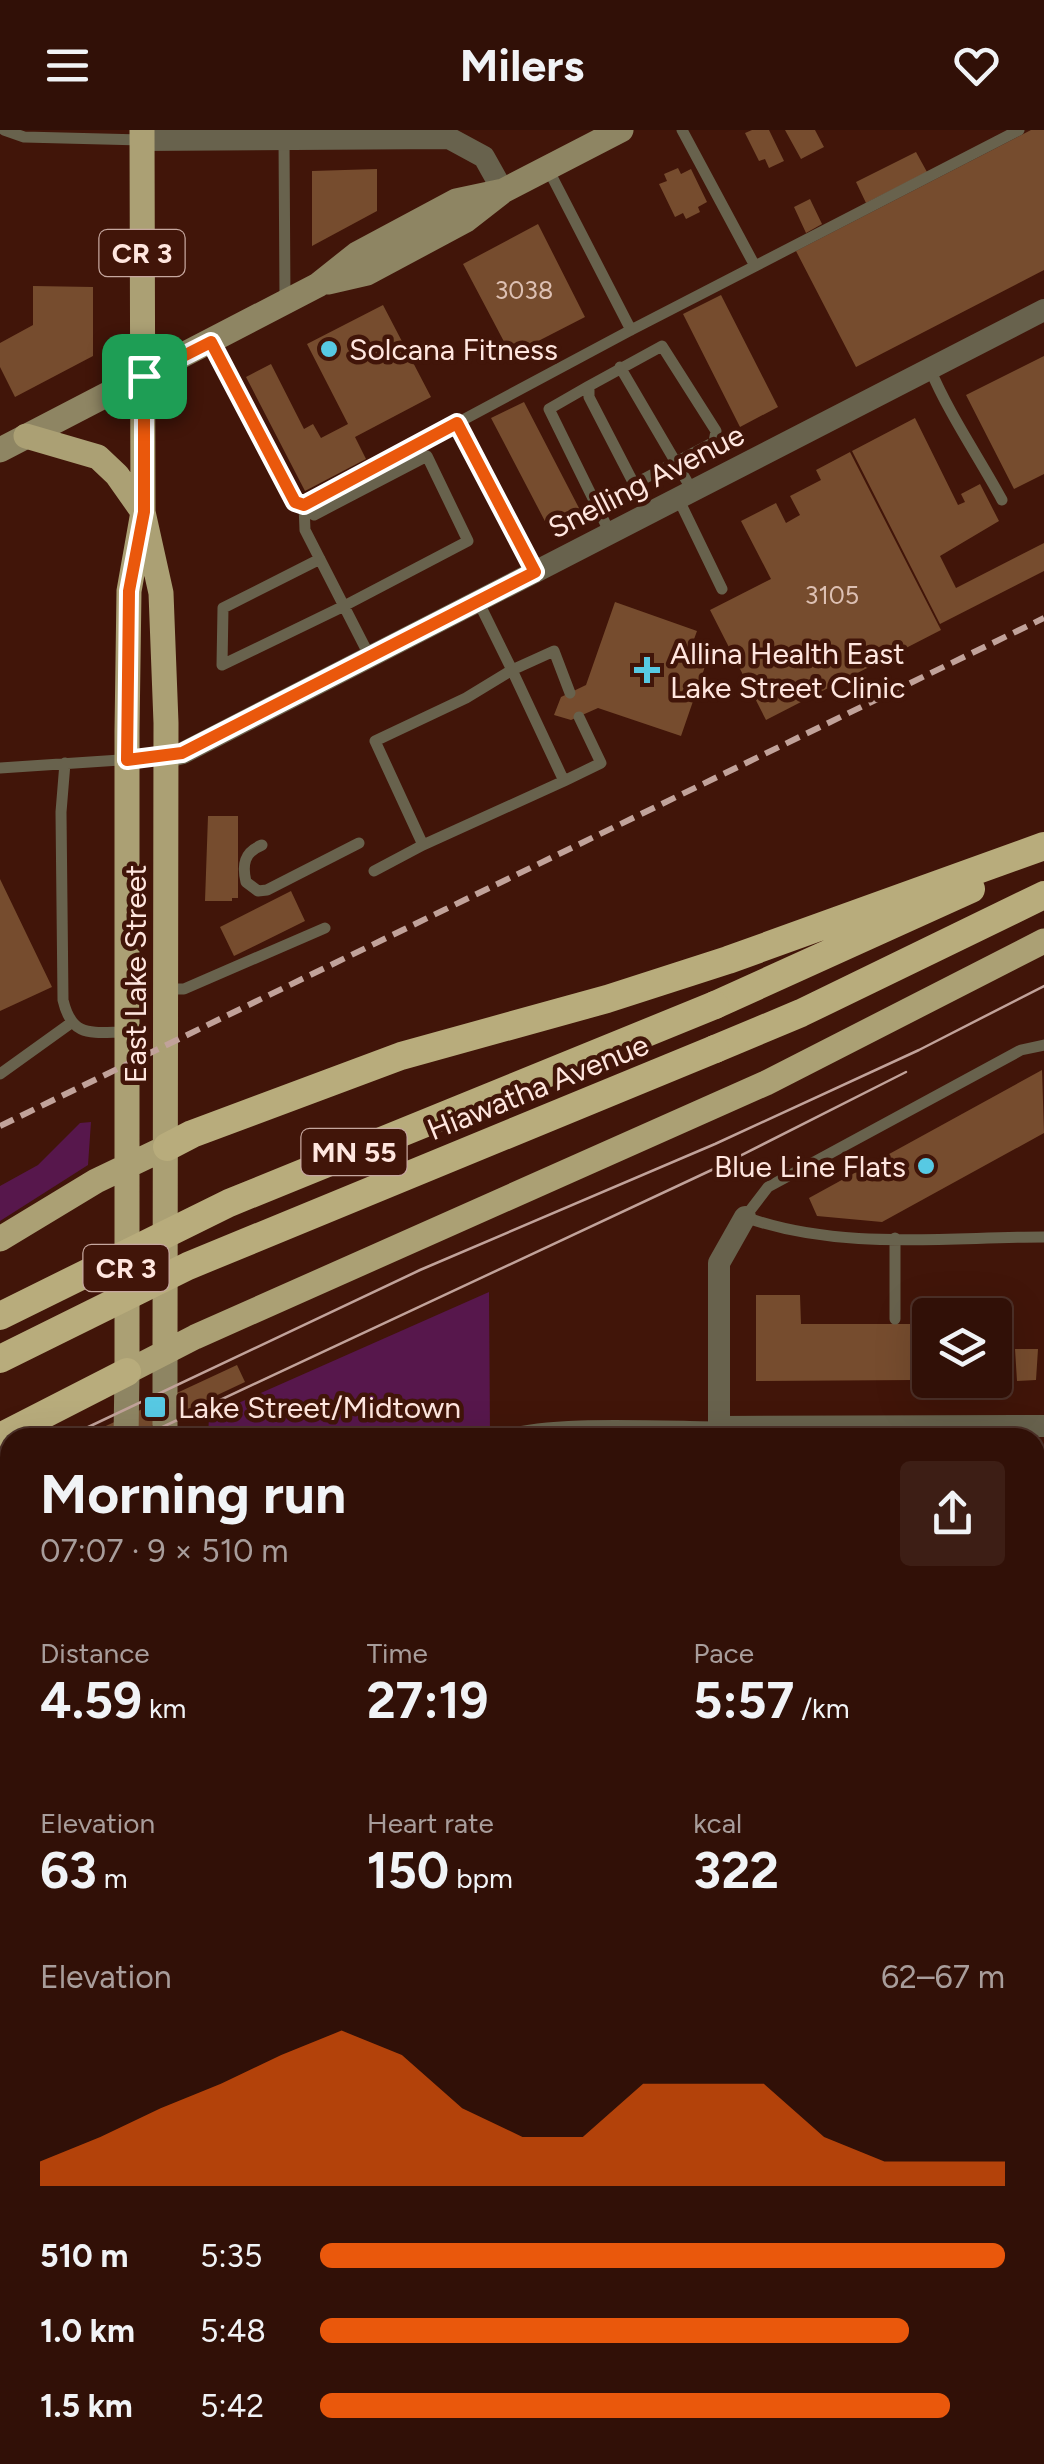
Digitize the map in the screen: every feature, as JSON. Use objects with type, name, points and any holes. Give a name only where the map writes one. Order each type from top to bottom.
[{"type":"highway","name":"Hiawatha Avenue","points":[[0,1316],[229,1202],[715,1004],[916,915],[1044,849]]},
{"type":"highway","points":[[167,1147],[217,1124],[401,1056],[693,972],[1044,849]]},
{"type":"highway","name":"Hiawatha Avenue","points":[[0,1360],[188,1266],[801,1013],[1044,896]]},
{"type":"highway","points":[[18,1428],[127,1372]]},
{"type":"main road","points":[[0,450],[318,285],[366,273],[466,220],[503,191],[606,133]]},
{"type":"main road","name":"East Lake Street","points":[[126,1428],[129,591],[144,512],[142,135]]},
{"type":"main road","points":[[26,436],[98,457],[117,475],[144,512]]},
{"type":"main road","name":"East Lake Street","points":[[144,512],[161,593],[166,757],[165,1428]]},
{"type":"main road","points":[[127,1372],[165,1351],[766,1083],[1044,941]]},
{"type":"main road","points":[[0,1239],[126,1164],[167,1147]]},
{"type":"street","points":[[142,135],[450,138],[484,157],[503,191]]},
{"type":"street","name":"Snelling Avenue","points":[[166,757],[182,753],[1044,310]]},
{"type":"street","points":[[719,1428],[719,1263],[745,1217]]},
{"type":"street","points":[[936,1428],[1044,1426]]},
{"type":"lane","points":[[4,130],[24,138],[142,135]]},
{"type":"lane","points":[[682,130],[755,266]]},
{"type":"lane","points":[[211,342],[295,502],[304,505],[631,330],[1019,130]]},
{"type":"lane","points":[[284,139],[285,302]]},
{"type":"lane","points":[[547,168],[631,330]]},
{"type":"lane","points":[[610,533],[549,409],[662,346],[716,431],[714,442],[634,484]]},
{"type":"lane","points":[[620,368],[677,461],[685,494],[722,588]]},
{"type":"lane","points":[[930,368],[942,398],[960,422],[1002,500]]},
{"type":"lane","points":[[590,386],[590,397],[649,513]]},
{"type":"lane","points":[[457,423],[535,572]]},
{"type":"lane","points":[[314,515],[427,456],[468,540],[222,665],[223,608],[320,559]]},
{"type":"lane","points":[[304,505],[305,530],[370,657]]},
{"type":"lane","points":[[478,601],[564,781]]},
{"type":"lane","points":[[424,846],[375,741],[554,651],[570,693]]},
{"type":"lane","points":[[374,871],[601,763],[579,716]]},
{"type":"lane","points":[[0,768],[166,757]]},
{"type":"lane","points":[[65,764],[60,812],[64,1000],[71,1023],[82,1031],[127,1032]]},
{"type":"lane","points":[[262,846],[250,851],[244,865],[246,882],[258,892],[359,843]]},
{"type":"lane","points":[[167,989],[184,989],[326,928]]},
{"type":"lane","points":[[0,1074],[71,1023]]},
{"type":"lane","points":[[1044,1045],[1021,1050],[768,1187],[745,1217],[783,1230],[826,1238],[1044,1237]]},
{"type":"lane","points":[[895,1238],[896,1319]]},
{"type":"shaded area","points":[[91,1122],[88,1165],[0,1221],[0,1186],[38,1165],[80,1123]]},
{"type":"shaded area","points":[[489,1292],[490,1428],[208,1428],[209,1416]]},
{"type":"building","points":[[769,130],[784,161],[769,168],[765,159],[759,161],[745,133]]},
{"type":"building","points":[[785,130],[815,130],[824,147],[801,159]]},
{"type":"building","points":[[1031,130],[1044,130],[1044,270],[856,367],[796,251]]},
{"type":"building","points":[[916,152],[927,172],[866,203],[856,182]]},
{"type":"building","points":[[678,168],[681,174],[691,169],[707,202],[698,207],[700,212],[686,219],[683,213],[675,217],[659,184],[667,181],[664,174]]},
{"type":"building","points":[[377,169],[377,211],[312,246],[312,171]]},
{"type":"building","points":[[810,199],[822,224],[806,233],[794,207]]},
{"type":"building","points":[[538,224],[585,317],[511,355],[463,264]]},
{"type":"building","points":[[33,286],[93,287],[93,356],[15,397],[0,367],[0,343],[33,325]]},
{"type":"building","points":[[721,295],[778,407],[740,427],[683,314]]},
{"type":"building","points":[[383,305],[431,397],[355,437],[366,459],[305,491],[246,377],[271,364],[304,429],[313,424],[321,438],[348,424],[307,344]]},
{"type":"building","points":[[1044,356],[1044,474],[1014,489],[966,395]]},
{"type":"building","points":[[524,402],[580,510],[548,527],[491,418]]},
{"type":"building","points":[[915,418],[958,505],[965,502],[961,494],[980,484],[999,521],[940,556],[956,588],[1044,543],[1044,571],[940,624],[852,451]]},
{"type":"building","points":[[850,452],[941,630],[766,720],[710,610],[771,579],[741,521],[776,503],[786,523],[800,515],[790,496],[821,480],[816,470]]},
{"type":"building","name":"Allina Health East Lake Street Clinic","points":[[615,602],[697,631],[693,642],[699,644],[697,651],[709,655],[681,736],[598,708],[571,720],[554,715],[561,697],[586,685]]},
{"type":"building","points":[[208,816],[238,816],[238,898],[232,901],[205,901]]},
{"type":"building","points":[[0,879],[52,987],[0,1011]]},
{"type":"building","points":[[291,891],[305,921],[234,956],[220,927]]},
{"type":"building","name":"Blue Line Flats","points":[[1042,1070],[1044,1133],[882,1222],[817,1216],[809,1198]]},
{"type":"building","points":[[756,1295],[800,1295],[801,1324],[912,1324],[912,1380],[756,1381]]},
{"type":"building","points":[[1015,1349],[1038,1349],[1036,1380],[1017,1381]]},
{"type":"building","points":[[237,1365],[245,1382],[147,1428],[102,1428]]},
{"type":"tram line","points":[[86,1428],[420,1270],[715,1144],[919,1050],[1044,986]]},
{"type":"tram line","points":[[160,1428],[718,1167],[906,1072]]},
{"type":"railway","points":[[0,1126],[1044,618]]},
{"type":"place","name":"Solcana Fitness","points":[[329,349]]},
{"type":"place","name":"Allina Health East Lake Street Clinic","points":[[647,670]]},
{"type":"place","name":"Blue Line Flats","points":[[926,1166]]},
{"type":"place","name":"Lake Street/Midtown","points":[[155,1407]]},
{"type":"route","points":[[211,342],[295,502],[304,505],[457,423],[535,572],[182,753],[127,760],[129,591],[144,512],[144,376],[211,342]]}]
